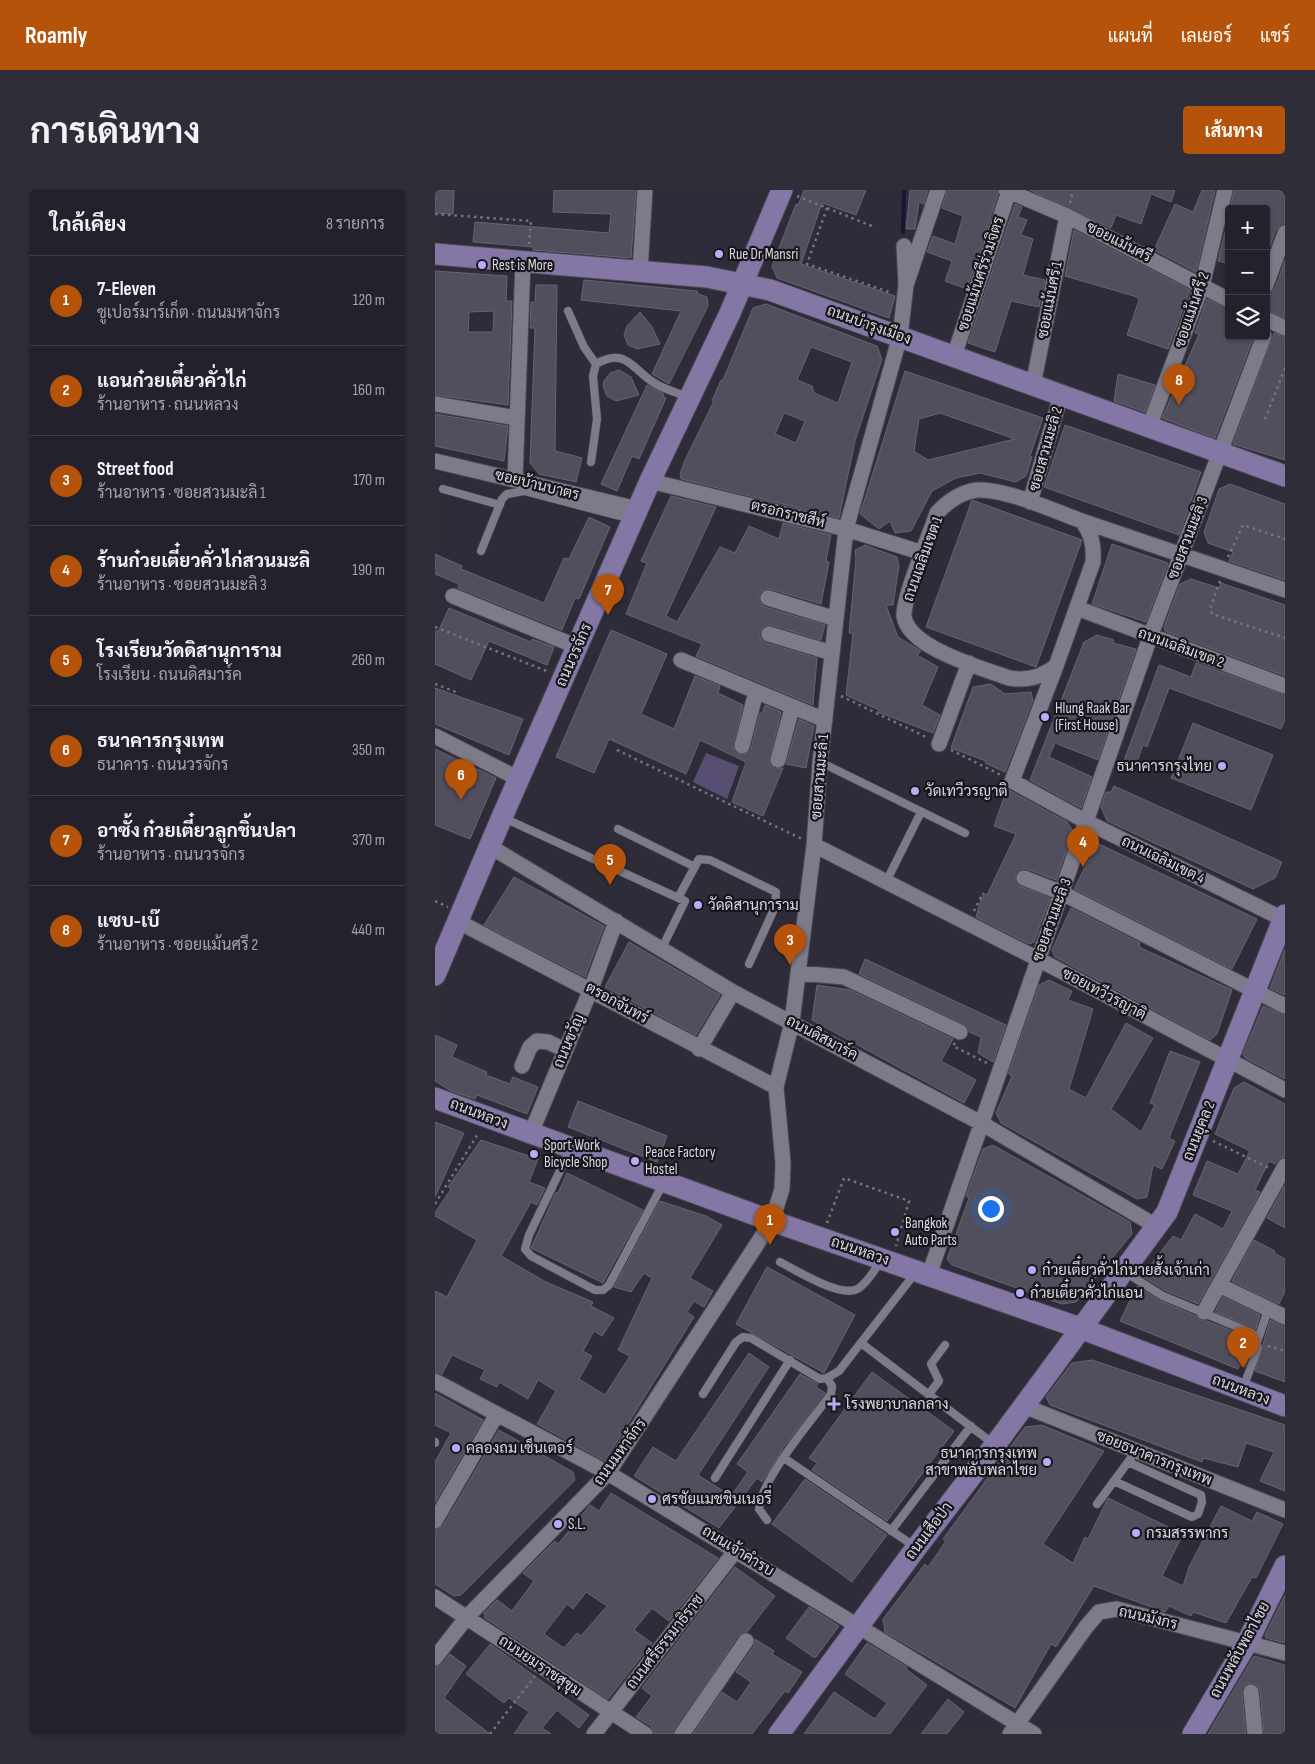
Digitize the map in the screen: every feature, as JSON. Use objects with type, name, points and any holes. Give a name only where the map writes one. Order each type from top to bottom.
[{"type":"street","points":[[640,271],[645,190]]},
{"type":"street","name":"ถนนวรจักร","points":[[435,975],[489,846],[636,514],[743,283],[782,190]]},
{"type":"street","points":[[905,291],[938,190]]},
{"type":"street","name":"ซอยแม้นศรี","points":[[1007,190],[1067,216],[1225,298]]},
{"type":"street","name":"ซอยแม้นศรีร่วมจิตร","points":[[954,356],[1007,190]]},
{"type":"street","name":"ซอยแม้นศรี 2","points":[[1149,427],[1202,286],[1225,190]]},
{"type":"street","name":"ซอยแม้นศรี 1","points":[[1033,385],[1067,216]]},
{"type":"street","points":[[1270,275],[1285,233]]},
{"type":"street","points":[[900,336],[905,291],[903,246]]},
{"type":"street","name":"ถนนบำรุงเมือง","points":[[435,254],[640,271],[743,283],[770,290],[1285,476]]},
{"type":"street","points":[[515,479],[525,261]]},
{"type":"street","points":[[1270,325],[1285,328]]},
{"type":"street","name":"ซอยสวนมะลิ 1","points":[[772,1221],[782,1188],[783,1163],[776,1088],[792,1022],[814,846],[820,762],[846,529],[900,336]]},
{"type":"street","name":"ซอยสวนมะลิ 3","points":[[923,1273],[1001,1070],[1150,637],[1263,340]]},
{"type":"street","name":"ซอยสวนมะลิ 2","points":[[1030,502],[1061,395]]},
{"type":"street","points":[[435,404],[517,418]]},
{"type":"street","name":"ซอยบ้านบาตร","points":[[435,461],[515,479],[636,514]]},
{"type":"street","name":"ตรอกราชสีห์","points":[[651,481],[846,529],[923,553]]},
{"type":"street","name":"ถนนเฉลิมเขต 1","points":[[1056,666],[1035,678],[1021,680],[1009,678],[925,644],[908,628],[904,616],[906,599],[937,513],[946,504],[960,495],[975,490],[992,490],[1285,590]]},
{"type":"street","points":[[1011,782],[1056,666],[1093,562],[1094,546],[1090,532],[1082,521]]},
{"type":"street","points":[[453,596],[578,647]]},
{"type":"street","points":[[769,598],[836,620]]},
{"type":"street","name":"ถนนเฉลิมเขต 2","points":[[1077,608],[1150,637],[1285,686]]},
{"type":"street","points":[[769,634],[832,653]]},
{"type":"street","points":[[681,660],[792,708],[825,720]]},
{"type":"street","points":[[939,744],[969,663]]},
{"type":"street","points":[[742,746],[756,692]]},
{"type":"street","points":[[778,760],[792,708]]},
{"type":"street","points":[[435,736],[519,779]]},
{"type":"street","name":"ถนนเฉลิมเขต 4","points":[[1011,782],[1087,822],[1285,918]]},
{"type":"street","name":"ถนนดิสมาร์ค","points":[[489,846],[733,992],[981,1124],[1156,1226]]},
{"type":"street","name":"ซอยเทวีวรญาติ","points":[[814,846],[1038,959],[1285,1090]]},
{"type":"street","points":[[1024,878],[1062,893],[1285,1006]]},
{"type":"street","name":"ถนนยุคล 2","points":[[1080,1328],[1167,1212],[1285,918]]},
{"type":"street","name":"ตรอกจันทร์","points":[[457,921],[591,989],[699,1049],[776,1088]]},
{"type":"street","name":"ถนนขวัญ","points":[[531,1133],[591,989],[616,921]]},
{"type":"street","points":[[798,972],[844,977],[960,1032]]},
{"type":"street","points":[[699,1049],[733,992]]},
{"type":"street","points":[[522,1066],[530,1047],[537,1041],[565,1050]]},
{"type":"street","name":"ถนนหลวง","points":[[435,1098],[772,1221],[1080,1328],[1285,1406]]},
{"type":"street","points":[[1204,1312],[1221,1286],[1283,1170]]},
{"type":"street","name":"ถนนมหาจักร","points":[[435,1658],[467,1617],[609,1473],[772,1221]]},
{"type":"street","points":[[1221,1286],[1285,1317]]},
{"type":"street","name":"ถนนเสือป่า","points":[[779,1734],[1080,1328]]},
{"type":"street","name":"ถนนเจ้าคำรบ","points":[[435,1382],[609,1473],[858,1625],[1013,1729],[1034,1734]]},
{"type":"street","name":"ซอยธนาคารกรุงเทพ","points":[[1024,1406],[1132,1456],[1285,1510]]},
{"type":"street","points":[[435,1522],[497,1414]]},
{"type":"street","name":"ถนนศรีธรรมาธิราช","points":[[594,1734],[736,1550]]},
{"type":"street","name":"ถนนพลับพลาไชย","points":[[1193,1734],[1247,1643],[1285,1566]]},
{"type":"street","name":"ถนนยมราชสุขุม","points":[[435,1597],[645,1734]]},
{"type":"street","name":"ถนนมังกร","points":[[1013,1729],[1086,1627],[1099,1612],[1117,1609],[1285,1653]]},
{"type":"street","points":[[682,1734],[746,1641]]},
{"type":"street","points":[[1251,1692],[1255,1734]]},
{"type":"lane","points":[[568,311],[579,339],[596,364]]},
{"type":"lane","points":[[591,462],[597,419],[593,376],[596,364],[605,359],[620,357],[630,362],[655,384],[690,397]]},
{"type":"lane","points":[[443,489],[500,505]]},
{"type":"lane","points":[[481,551],[500,505],[507,494],[524,491],[636,514]]},
{"type":"lane","points":[[820,762],[965,833]]},
{"type":"lane","points":[[885,882],[921,812]]},
{"type":"lane","points":[[502,817],[685,901],[662,948]]},
{"type":"lane","points":[[618,829],[693,866]]},
{"type":"lane","points":[[678,898],[693,866],[699,859],[710,860],[776,892],[775,907],[749,964]]},
{"type":"lane","points":[[571,1148],[529,1235],[525,1249],[531,1256],[595,1290],[603,1290],[609,1285],[665,1181]]},
{"type":"lane","points":[[780,1262],[820,1283],[850,1292],[859,1288],[887,1261]]},
{"type":"lane","points":[[1124,1271],[1163,1296],[1252,1333],[1258,1348],[1242,1390]]},
{"type":"lane","points":[[703,1394],[736,1342],[743,1337],[751,1338],[820,1379],[827,1378],[839,1371],[861,1343],[923,1273]]},
{"type":"lane","points":[[1257,1342],[1268,1310]]},
{"type":"lane","points":[[861,1343],[995,1445]]},
{"type":"lane","points":[[929,1394],[939,1381],[931,1364],[945,1345]]},
{"type":"lane","points":[[715,1478],[790,1360]]},
{"type":"lane","points":[[767,1520],[759,1509],[759,1498],[831,1394],[832,1386],[827,1378]]},
{"type":"lane","points":[[891,1530],[971,1426]]},
{"type":"lane","points":[[1097,1504],[1132,1456],[1201,1494],[1202,1502],[1198,1514],[1192,1517],[1114,1481]]},
{"type":"lane","points":[[785,1458],[916,1548]]},
{"type":"path","points":[[782,190],[872,226]]},
{"type":"path","points":[[827,208],[807,264],[905,291]]},
{"type":"path","points":[[435,214],[531,220],[525,261]]},
{"type":"path","points":[[1265,419],[1285,368]]},
{"type":"path","points":[[1285,539],[1243,525],[1240,527],[1224,568],[1211,612],[1285,638]]},
{"type":"path","points":[[435,627],[565,678]]},
{"type":"path","points":[[435,684],[457,692]]},
{"type":"path","points":[[828,690],[939,744],[1011,782]]},
{"type":"path","points":[[617,750],[814,846]]},
{"type":"path","points":[[967,923],[983,893]]},
{"type":"path","points":[[960,1032],[953,1046],[1001,1070]]},
{"type":"path","points":[[435,1204],[488,1118]]},
{"type":"path","points":[[1198,1134],[1283,1170]]},
{"type":"path","points":[[821,1238],[844,1178],[853,1181],[909,1201],[887,1261]]},
{"type":"path","points":[[1257,1342],[1285,1351]]},
{"type":"path","points":[[490,1734],[542,1667]]},
{"type":"shaded area","points":[[706,753],[739,766],[727,799],[693,782]]},
{"type":"building","points":[[435,190],[454,190],[453,214],[435,213]]},
{"type":"building","points":[[554,190],[636,190],[631,258],[533,250],[533,247],[473,242],[475,222],[609,233],[611,214],[553,212]]},
{"type":"building","points":[[804,190],[866,190],[856,215],[822,203],[801,264],[895,296],[889,318],[777,278],[772,266],[796,204],[798,205]]},
{"type":"building","points":[[910,190],[928,190],[924,204],[919,202],[915,229],[906,229]]},
{"type":"building","points":[[947,190],[997,190],[998,194],[967,289],[945,281],[952,261],[927,252],[933,236],[955,244],[963,216],[942,208]]},
{"type":"building","points":[[1030,190],[1175,190],[1171,202],[1151,194],[1141,224],[1116,215],[1111,228]]},
{"type":"building","points":[[1202,190],[1215,190],[1196,272],[1154,250],[1175,204],[1193,212]]},
{"type":"building","points":[[1234,190],[1276,190],[1282,192],[1285,198],[1285,224],[1276,229],[1270,246],[1270,205],[1231,205]]},
{"type":"building","points":[[1015,204],[1022,207],[1018,217],[1027,220],[1021,235],[1033,239],[1023,275],[1045,280],[1039,307],[1011,301],[995,352],[968,343]]},
{"type":"building","points":[[1074,230],[1190,290],[1168,349],[1127,335],[1139,300],[1137,297],[1065,276]]},
{"type":"building","points":[[1225,232],[1225,263],[1218,261]]},
{"type":"building","points":[[1285,260],[1285,318],[1270,312],[1270,292],[1275,289]]},
{"type":"building","points":[[435,271],[507,276],[506,301],[512,301],[508,405],[435,395]],"holes":[[[494,311],[493,332],[468,332],[469,312]]]},
{"type":"building","points":[[584,280],[697,291],[698,294],[707,297],[708,306],[669,384],[652,374],[681,311],[581,300]]},
{"type":"building","points":[[536,285],[557,285],[555,451],[582,458],[576,482],[539,474],[530,463],[535,328],[530,328],[531,302],[535,302]]},
{"type":"building","points":[[1207,299],[1225,307],[1225,340],[1252,340],[1215,438],[1162,418],[1199,334],[1195,333]]},
{"type":"building","points":[[766,304],[877,346],[882,359],[855,441],[839,518],[681,479],[680,474],[685,460],[714,401],[712,401],[721,380],[723,380],[753,308]],"holes":[[[811,347],[852,362],[838,403],[814,393],[812,386],[797,380]],[[784,413],[805,421],[796,443],[775,434]]]},
{"type":"building","points":[[640,312],[652,327],[660,344],[637,349],[628,345],[624,335],[627,326]]},
{"type":"building","points":[[1274,333],[1285,337],[1285,460],[1233,444]]},
{"type":"building","points":[[619,370],[631,377],[639,395],[616,401],[607,396],[603,386],[604,381],[610,373]]},
{"type":"building","points":[[905,371],[1043,418],[1030,456],[1032,457],[1026,476],[1016,482],[980,473],[956,478],[932,491],[911,531],[895,533],[890,521],[879,529],[860,514]],"holes":[[[940,413],[1015,439],[928,460],[914,451],[919,419]]]},
{"type":"building","points":[[1118,374],[1155,385],[1145,412],[1114,401]]},
{"type":"building","points":[[647,385],[664,394],[663,397],[666,398],[639,459],[632,456],[617,491],[601,484]]},
{"type":"building","points":[[435,414],[508,426],[504,461],[435,446]]},
{"type":"building","points":[[1065,425],[1201,472],[1179,535],[1044,487]]},
{"type":"building","points":[[1230,484],[1285,504],[1285,580],[1229,561],[1233,552],[1208,543],[1204,532],[1219,489]]},
{"type":"building","points":[[671,496],[716,507],[666,616],[677,622],[720,547],[735,553],[749,526],[779,539],[783,523],[831,535],[826,561],[829,562],[821,604],[770,589],[762,591],[759,596],[761,604],[765,607],[825,625],[821,640],[771,625],[763,627],[760,632],[760,637],[766,643],[817,658],[813,705],[696,656],[702,644],[626,614],[647,563],[641,561]]},
{"type":"building","points":[[972,500],[1082,540],[1036,667],[926,627]]},
{"type":"building","points":[[589,517],[610,527],[579,599],[575,598],[562,630],[458,588],[459,584],[435,574],[435,554],[462,566],[461,569],[544,603],[564,558],[569,559]]},
{"type":"building","points":[[1112,544],[1168,563],[1146,622],[1092,604]]},
{"type":"building","points":[[865,545],[897,557],[899,566],[893,605],[886,605],[898,637],[921,651],[917,655],[938,667],[922,705],[940,715],[933,733],[878,712],[879,710],[846,695],[853,633],[849,633],[856,559],[855,550]]},
{"type":"building","points":[[1191,579],[1219,588],[1221,583],[1285,605],[1285,676],[1165,631],[1164,627],[1180,584]]},
{"type":"building","points":[[449,608],[531,642],[532,639],[554,647],[547,665],[489,641],[471,680],[435,664],[435,630],[438,632]]},
{"type":"building","points":[[611,630],[667,654],[641,714],[674,729],[695,676],[720,686],[718,693],[743,705],[733,748],[736,753],[744,755],[751,749],[760,713],[762,713],[765,705],[781,712],[769,762],[775,769],[783,768],[763,816],[732,802],[746,762],[700,740],[686,774],[609,739],[594,773],[556,757]]},
{"type":"building","points":[[1097,635],[1114,640],[1113,643],[1136,649],[1098,760],[1055,743],[1049,757],[1092,777],[1081,808],[1030,780],[1084,642]]},
{"type":"building","points":[[1196,663],[1285,695],[1285,719],[1281,729],[1169,688],[1147,747],[1143,745],[1133,773],[1121,769],[1159,665],[1191,677]]},
{"type":"building","points":[[991,684],[1005,694],[1031,692],[1033,700],[1005,772],[985,763],[986,761],[951,748],[973,687]]},
{"type":"building","points":[[435,688],[523,719],[509,755],[435,724]]},
{"type":"building","points":[[799,719],[814,726],[806,768],[786,764]]},
{"type":"building","name":"ธนาคารกรุงไทย","points":[[1193,723],[1273,755],[1251,810],[1171,778]]},
{"type":"building","points":[[435,749],[496,778],[470,839],[435,825]]},
{"type":"building","points":[[1114,786],[1282,862],[1275,878],[1253,889],[1107,821],[1101,807],[1106,792],[1111,792]]},
{"type":"building","points":[[1007,789],[1067,822],[1073,831],[1056,880],[1027,869],[1022,869],[1016,874],[1015,880],[1020,886],[1050,898],[1034,942],[1029,944],[976,917],[983,893],[987,895],[1016,834],[994,826]]},
{"type":"building","points":[[1097,843],[1257,919],[1232,969],[1074,889]]},
{"type":"building","points":[[514,877],[604,926],[585,977],[484,925]]},
{"type":"building","points":[[1071,908],[1140,943],[1139,947],[1232,990],[1217,1034],[1210,1040],[1055,957],[1052,950]]},
{"type":"building","points":[[629,942],[720,995],[696,1035],[605,987]]},
{"type":"building","points":[[1285,949],[1285,995],[1270,988]]},
{"type":"building","points":[[865,959],[1006,1025],[993,1062],[978,1053],[981,1037],[969,1032],[964,1024],[859,974]]},
{"type":"building","points":[[1049,980],[1072,991],[1068,1000],[1093,1009],[1069,1089],[1086,1098],[1126,1023],[1153,1038],[1111,1109],[1141,1132],[1155,1105],[1150,1103],[1170,1051],[1200,1062],[1169,1138],[1175,1141],[1162,1169],[1153,1165],[1147,1197],[1137,1199],[1001,1123],[996,1113],[1012,1076],[1009,1072],[1039,985]]},
{"type":"building","points":[[817,985],[850,990],[953,1039],[941,1061],[976,1080],[964,1103],[812,1020]]},
{"type":"building","points":[[1263,1006],[1285,1015],[1285,1079],[1245,1058],[1243,1054]]},
{"type":"building","points":[[435,1035],[457,1045],[452,1057],[487,1072],[486,1075],[510,1084],[513,1077],[538,1087],[527,1114],[477,1095],[475,1099],[451,1091],[435,1081]]},
{"type":"building","points":[[1244,1082],[1285,1104],[1285,1157],[1280,1158],[1275,1164],[1269,1161],[1255,1190],[1260,1192],[1198,1304],[1166,1291],[1142,1276],[1173,1236],[1181,1240],[1195,1214],[1223,1229],[1232,1211],[1193,1195],[1207,1161],[1238,1174],[1250,1151],[1215,1134],[1234,1088]]},
{"type":"building","points":[[578,1101],[667,1136],[657,1162],[568,1127]]},
{"type":"building","points":[[435,1122],[464,1133],[435,1197]]},
{"type":"building","points":[[481,1140],[538,1159],[529,1182],[545,1188],[537,1205],[531,1202],[501,1256],[546,1282],[593,1302],[591,1306],[614,1318],[602,1336],[594,1331],[583,1351],[592,1356],[579,1379],[605,1395],[630,1356],[618,1350],[652,1278],[644,1273],[631,1292],[614,1287],[660,1201],[706,1216],[722,1225],[690,1278],[713,1291],[704,1307],[694,1301],[687,1312],[694,1317],[605,1461],[537,1424],[556,1391],[538,1380],[528,1399],[499,1382],[497,1387],[480,1379],[485,1370],[452,1355],[442,1374],[435,1372],[435,1291],[447,1297],[477,1240],[435,1216],[435,1213],[451,1189],[448,1187]]},
{"type":"building","points":[[993,1145],[1130,1222],[1132,1234],[1076,1302],[1062,1304],[952,1265],[947,1259],[969,1198],[966,1196],[983,1149]]},
{"type":"building","points":[[567,1173],[643,1210],[603,1283],[531,1248],[556,1192],[558,1193]]},
{"type":"building","points":[[1285,1185],[1285,1228],[1267,1218]]},
{"type":"building","points":[[1254,1240],[1275,1251],[1274,1253],[1285,1259],[1285,1292],[1279,1304],[1232,1281]]},
{"type":"building","points":[[767,1267],[855,1315],[824,1373],[736,1324]]},
{"type":"building","points":[[1137,1286],[1161,1301],[1196,1316],[1200,1320],[1248,1337],[1252,1348],[1245,1367],[1240,1365],[1238,1369],[1120,1321]]},
{"type":"building","points":[[1223,1297],[1260,1315],[1256,1329],[1215,1312]]},
{"type":"building","points":[[1270,1320],[1285,1326],[1285,1382],[1255,1371]]},
{"type":"building","points":[[749,1353],[769,1367],[698,1475],[731,1496],[748,1472],[737,1464],[800,1374],[818,1384],[816,1387],[825,1393],[784,1447],[762,1482],[757,1478],[719,1528],[634,1476],[653,1447],[676,1461]]},
{"type":"building","points":[[1092,1360],[1285,1425],[1285,1491],[1260,1481],[1274,1452],[1246,1443],[1238,1467],[1203,1458],[1202,1462],[1050,1405],[1046,1397],[1072,1363]]},
{"type":"building","points":[[872,1372],[954,1431],[887,1521],[812,1470],[817,1463],[809,1458]]},
{"type":"building","name":"คลองถม เซ็นเตอร์","points":[[435,1393],[483,1420],[435,1502],[435,1462],[451,1433],[435,1425]]},
{"type":"building","points":[[1042,1425],[1104,1451],[1043,1544],[1073,1563],[1085,1537],[1088,1539],[1108,1498],[1183,1534],[1162,1576],[1183,1586],[1189,1567],[1221,1506],[1252,1521],[1257,1512],[1283,1524],[1256,1578],[1252,1577],[1226,1623],[1193,1612],[1191,1616],[1169,1606],[1165,1612],[1094,1586],[1056,1647],[1051,1644],[1015,1708],[885,1632],[883,1619],[925,1564],[928,1567],[946,1541],[943,1539],[1025,1427]]},
{"type":"building","points":[[499,1430],[573,1472],[575,1480],[461,1595],[454,1596],[435,1584],[435,1530],[443,1526]]},
{"type":"building","points":[[805,1479],[887,1535],[852,1582],[772,1524]]},
{"type":"building","points":[[611,1493],[718,1558],[669,1621],[652,1608],[634,1630],[652,1643],[608,1699],[485,1618],[484,1613],[497,1600],[512,1611],[534,1581],[523,1573],[555,1541],[558,1544],[590,1505],[599,1511]],"holes":[[[586,1592],[607,1606],[581,1636],[577,1633],[564,1648],[544,1634],[567,1604],[573,1609]]]},
{"type":"building","points":[[735,1567],[775,1596],[747,1632],[738,1636],[673,1734],[654,1734],[651,1726],[636,1717],[652,1696],[642,1688]]},
{"type":"building","points":[[1285,1595],[1285,1643],[1266,1638],[1265,1635]]},
{"type":"building","points":[[809,1607],[839,1626],[816,1657],[813,1657],[786,1638]]},
{"type":"building","points":[[755,1639],[774,1651],[772,1654],[802,1672],[788,1693],[785,1691],[752,1734],[693,1734],[722,1692],[737,1702],[751,1682],[736,1672],[754,1646]]},
{"type":"building","points":[[867,1643],[907,1667],[906,1669],[927,1685],[890,1734],[804,1734],[834,1692],[875,1719],[887,1703],[845,1674]]},
{"type":"building","points":[[490,1644],[589,1715],[579,1728],[557,1710],[542,1728],[551,1734],[514,1734],[529,1712],[509,1698],[504,1703],[466,1674]]},
{"type":"building","points":[[450,1654],[466,1666],[444,1698],[490,1734],[435,1734],[435,1667],[442,1664]]},
{"type":"building","points":[[1254,1656],[1285,1665],[1285,1734],[1264,1734],[1260,1691],[1258,1686],[1251,1683],[1245,1685],[1242,1692],[1246,1734],[1208,1734]]},
{"type":"building","points":[[948,1699],[964,1712],[947,1734],[921,1734]]},
{"type":"waterway","points":[[903,232],[904,190]]},
{"type":"place","name":"Rue Dr Mansri","points":[[719,254]]},
{"type":"place","name":"Rest is More","points":[[482,265]]},
{"type":"place","name":"แซบ-เบ๊","points":[[1179,405]]},
{"type":"place","name":"อาซั้ง ก๋วยเตี๋ยวลูกชิ้นปลา","points":[[608,615]]},
{"type":"place","name":"Hlung Raak Bar (First House)","points":[[1045,717]]},
{"type":"place","name":"ธนาคารกรุงไทย","points":[[1222,766]]},
{"type":"place","name":"วัดเทวีวรญาติ","points":[[915,791]]},
{"type":"place","name":"ธนาคารกรุงเทพ","points":[[461,800]]},
{"type":"place","name":"ร้านก๋วยเตี๋ยวคั่วไก่สวนมะลิ","points":[[1083,867]]},
{"type":"place","name":"โรงเรียนวัดดิสานุการาม","points":[[610,885]]},
{"type":"place","name":"วัดดิสานุการาม","points":[[698,905]]},
{"type":"place","name":"Street food","points":[[790,965]]},
{"type":"place","name":"Sport Work Bicycle Shop","points":[[534,1154]]},
{"type":"place","name":"Peace Factory Hostel","points":[[635,1161]]},
{"type":"place","name":"Bangkok Auto Parts","points":[[895,1232]]},
{"type":"place","name":"7-Eleven","points":[[770,1245]]},
{"type":"place","name":"ก๋วยเตี๋ยวคั่วไก่นายฮั้งเจ้าเก่า","points":[[1032,1270]]},
{"type":"place","name":"ก๋วยเตี๋ยวคั่วไก่แอน","points":[[1020,1293]]},
{"type":"place","name":"แอนก๋วยเตี๋ยวคั่วไก่","points":[[1243,1368]]},
{"type":"place","name":"โรงพยาบาลกลาง","points":[[834,1404]]},
{"type":"place","name":"คลองถม เซ็นเตอร์","points":[[456,1448]]},
{"type":"place","name":"ธนาคารกรุงเทพ สาขาพลับพลาไชย","points":[[1047,1462]]},
{"type":"place","name":"ศรชัยแมชชินเนอรี่","points":[[652,1499]]},
{"type":"place","name":"S.L.","points":[[558,1524]]},
{"type":"place","name":"กรมสรรพากร","points":[[1136,1533]]}]
